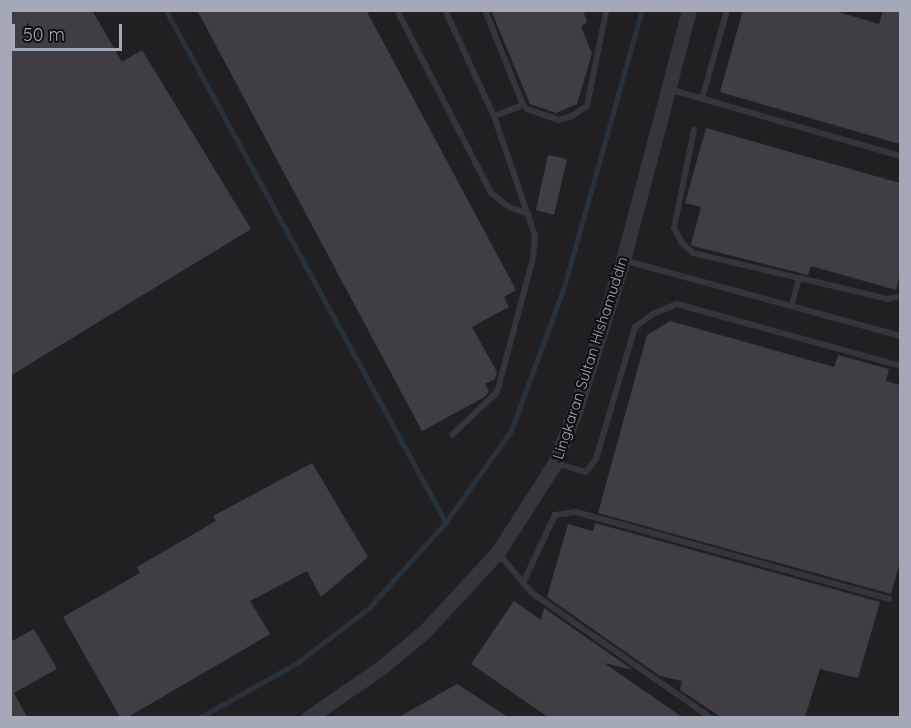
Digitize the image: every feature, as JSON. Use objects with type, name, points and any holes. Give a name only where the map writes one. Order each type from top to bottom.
[{"type":"street","name":"Lingkaran Sultan Hishamuddin","points":[[308,717],[382,667],[425,631],[498,552],[555,463],[576,408],[623,260],[689,10]]},
{"type":"lane","points":[[397,10],[491,193],[509,207],[529,214]]},
{"type":"lane","points":[[445,10],[494,116],[535,236],[533,258],[498,392],[452,435]]},
{"type":"lane","points":[[485,10],[523,105],[527,109],[559,120],[572,116],[587,106],[606,12]]},
{"type":"lane","points":[[702,99],[727,10]]},
{"type":"lane","points":[[668,89],[900,156]]},
{"type":"lane","points":[[494,116],[523,105]]},
{"type":"lane","points":[[694,130],[675,228],[682,243],[693,253],[888,299],[896,297]]},
{"type":"lane","points":[[623,260],[900,336]]},
{"type":"lane","points":[[792,305],[799,278]]},
{"type":"lane","points":[[555,463],[586,472],[596,459],[635,327],[652,314],[677,304],[900,366]]},
{"type":"lane","points":[[523,583],[555,515],[576,512],[888,599]]},
{"type":"lane","points":[[498,552],[532,594],[711,717]]},
{"type":"shaded area","points":[[11,11],[900,11],[900,717],[11,717]]},
{"type":"building","points":[[10,10],[92,10],[122,62],[142,50],[251,229],[10,376]]},
{"type":"building","points":[[197,10],[366,10],[516,290],[504,297],[509,307],[472,327],[497,372],[495,379],[485,384],[489,392],[483,398],[422,431]]},
{"type":"building","points":[[491,10],[583,10],[587,22],[581,27],[592,53],[577,104],[556,113],[530,104]]},
{"type":"building","points":[[743,10],[832,10],[879,24],[883,10],[900,10],[900,144],[720,92]]},
{"type":"building","points":[[706,128],[900,183],[900,272],[896,290],[811,266],[808,275],[693,246],[691,244],[701,207],[685,203]]},
{"type":"building","points":[[548,155],[567,159],[554,215],[536,210]]},
{"type":"building","points":[[670,321],[834,367],[838,355],[889,369],[886,381],[900,385],[900,562],[891,594],[598,513],[647,335]]},
{"type":"building","points":[[312,463],[368,557],[321,597],[307,571],[250,601],[270,634],[128,717],[120,717],[63,617],[140,573],[137,567],[216,521],[213,516]]},
{"type":"building","points":[[595,523],[880,602],[858,678],[820,669],[805,717],[721,717],[680,690],[682,681],[660,676],[547,597],[568,524],[593,531]]},
{"type":"building","points":[[514,601],[541,620],[544,608],[633,670],[604,663],[682,717],[548,717],[471,664]]},
{"type":"building","points":[[34,629],[57,669],[14,693],[27,717],[10,717],[10,642]]},
{"type":"building","points":[[457,684],[508,717],[399,717]]},
{"type":"waterway","points":[[166,10],[446,522]]},
{"type":"waterway","points":[[199,718],[297,663],[369,608],[446,522],[511,431],[564,287],[642,10]]}]
